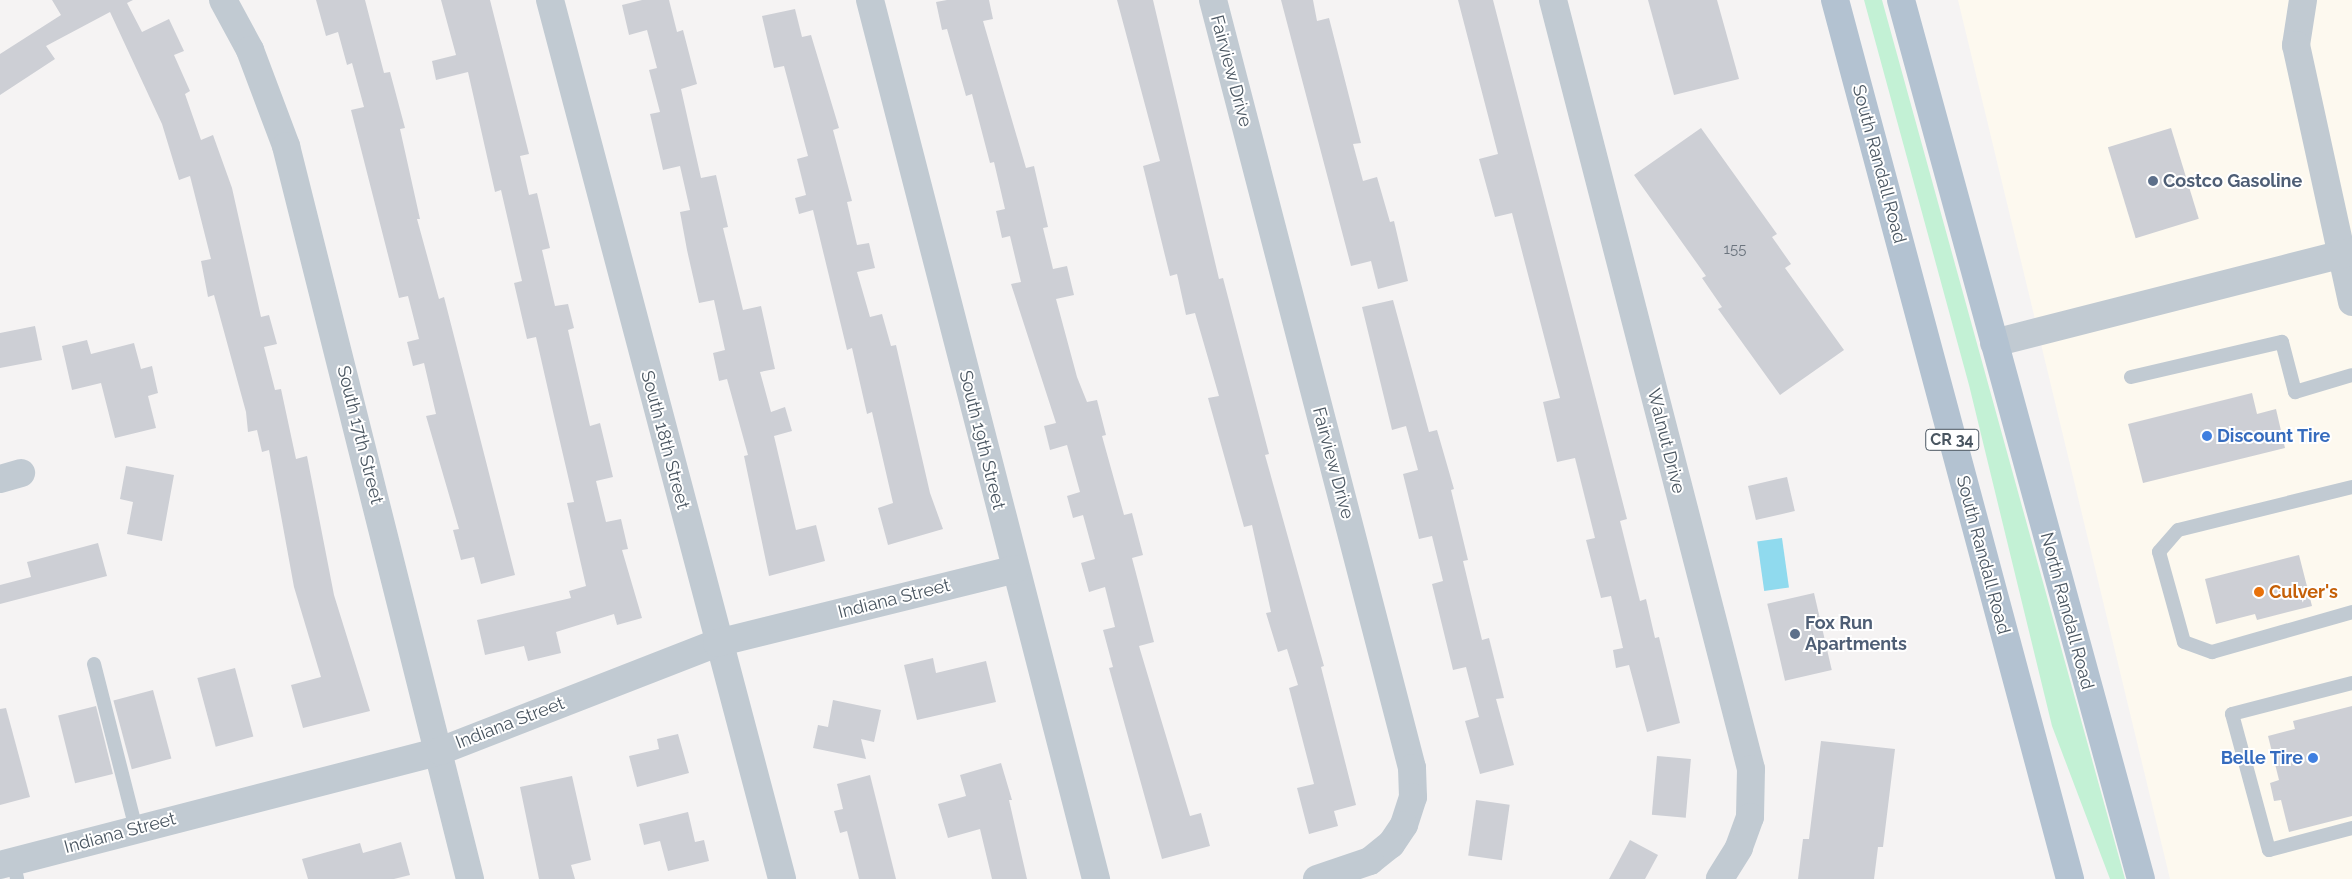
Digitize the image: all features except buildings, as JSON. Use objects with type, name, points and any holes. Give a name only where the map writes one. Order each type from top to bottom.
[{"type":"main road","name":"South Randall Road","points":[[1835,0],[2070,879]]},
{"type":"main road","points":[[1901,0],[1994,343]]},
{"type":"main road","name":"North Randall Road","points":[[1994,343],[2141,879]]},
{"type":"street","name":"South 17th Street","points":[[224,0],[250,50],[286,146],[440,750],[470,879]]},
{"type":"street","name":"South 18th Street","points":[[550,0],[718,643],[782,879]]},
{"type":"street","name":"South 19th Street","points":[[870,0],[1096,879]]},
{"type":"street","name":"Fairview Drive","points":[[1213,0],[1412,768],[1413,797],[1404,825],[1390,844],[1370,861],[1317,879]]},
{"type":"street","name":"Walnut Drive","points":[[1553,0],[1751,769],[1750,817],[1739,848],[1720,879]]},
{"type":"street","points":[[2303,0],[2296,44],[2346,254],[2352,302]]},
{"type":"street","points":[[1994,343],[2346,254]]},
{"type":"street","name":"Indiana Street","points":[[10,868],[136,829],[440,750],[718,643],[1015,569]]},
{"type":"lane","points":[[2131,377],[2282,342],[2296,392],[2352,374]]},
{"type":"lane","points":[[2348,613],[2212,652],[2184,642],[2159,552],[2178,530],[2352,487]]},
{"type":"lane","points":[[94,664],[136,829]]},
{"type":"lane","points":[[2352,684],[2232,714],[2269,850],[2352,828]]},
{"type":"shaded area","points":[[1958,0],[2352,0],[2352,879],[2170,879]]},
{"type":"green space","points":[[1864,0],[1882,0],[2125,879],[2110,879],[2052,726],[1969,385]]},
{"type":"water","points":[[1782,538],[1789,588],[1764,591],[1757,541]]},
{"type":"place","name":"Costco Gasoline","points":[[2153,181]]},
{"type":"place","name":"Discount Tire","points":[[2207,436]]},
{"type":"place","name":"Culver's","points":[[2259,592]]},
{"type":"place","name":"Fox Run Apartments","points":[[1795,634]]},
{"type":"place","name":"Belle Tire","points":[[2313,758]]}]
